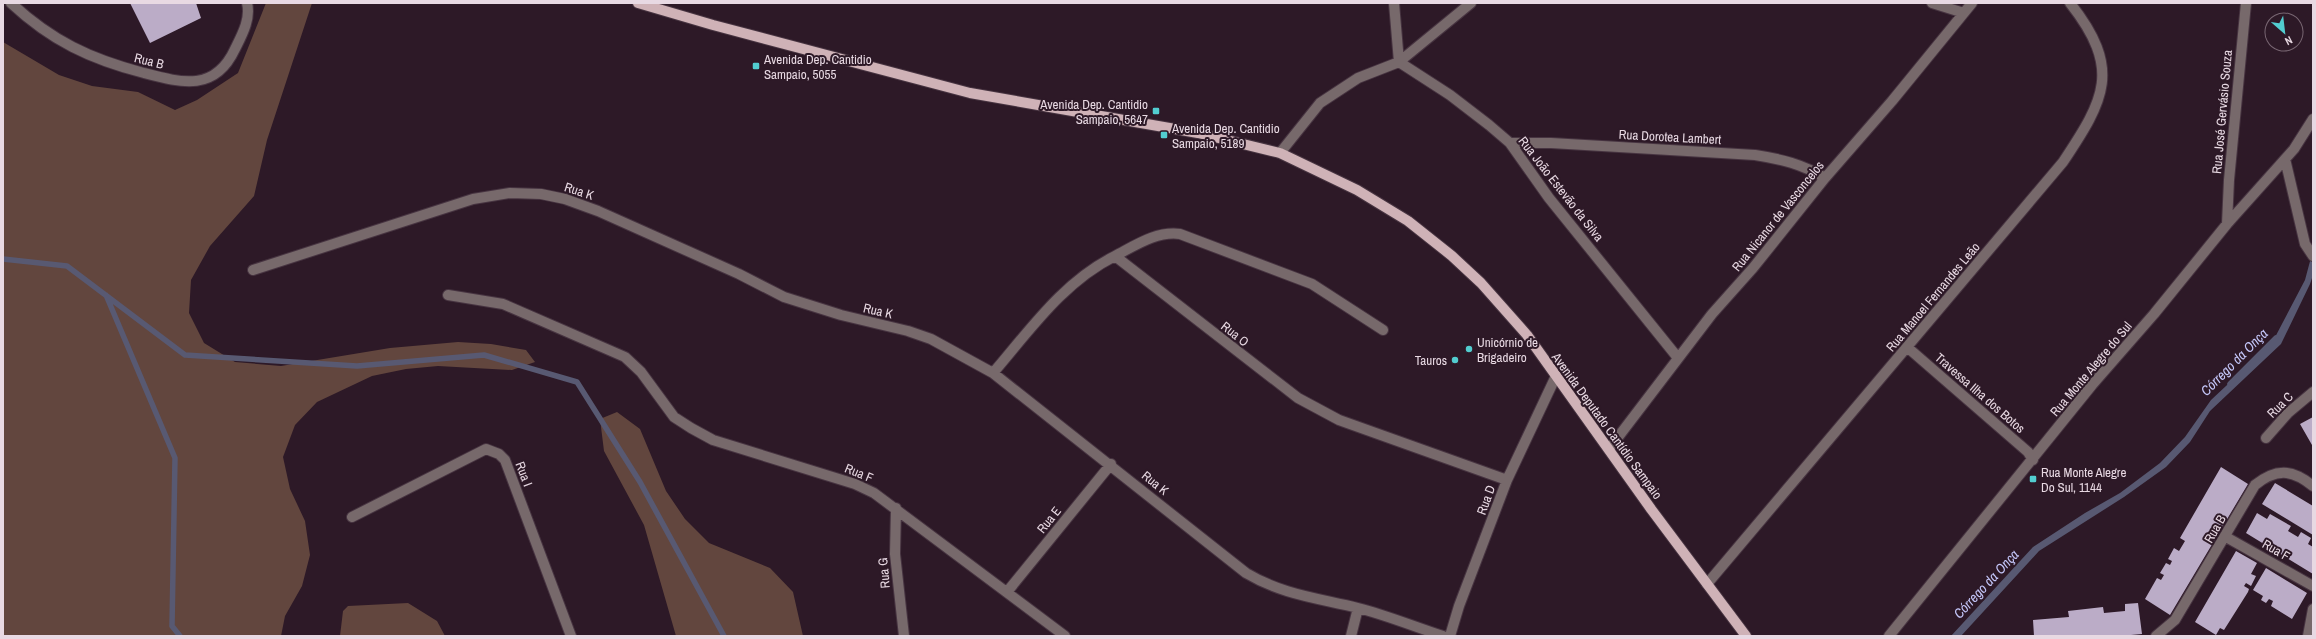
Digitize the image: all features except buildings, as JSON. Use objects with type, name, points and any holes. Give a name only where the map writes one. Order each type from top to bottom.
[{"type":"main road","name":"Avenida Deputado Cantídio Sampaio","points":[[638,3],[713,25],[970,93],[1198,133],[1280,153],[1357,190],[1408,221],[1452,256],[1481,283],[1527,335],[1706,584],[1746,636]]},
{"type":"street","name":"Rua B","points":[[11,3],[65,44],[90,56],[109,64],[180,82],[208,78],[218,73],[228,64],[247,21],[247,3]]},
{"type":"street","points":[[1394,3],[1399,62]]},
{"type":"street","points":[[1280,153],[1320,103],[1358,78],[1399,62],[1471,3]]},
{"type":"street","points":[[1932,3],[1964,13]]},
{"type":"street","name":"Rua Nicanor de Vasconcelos","points":[[1609,449],[1644,406],[1712,314],[1753,268],[1824,178],[1892,101],[1972,3]]},
{"type":"street","name":"Rua Manoel Fernandes Leão","points":[[1706,584],[2064,162],[2090,123],[2100,98],[2103,78],[2102,59],[2084,21],[2070,3]]},
{"type":"street","name":"Rua José Gervásio Souza","points":[[2227,224],[2228,180],[2246,3]]},
{"type":"street","name":"Rua João Estevão da Silva","points":[[1399,62],[1450,95],[1510,143],[1550,198],[1678,358]]},
{"type":"street","name":"Rua Monte Alegre do Sul","points":[[1889,636],[2227,224],[2285,160],[2294,149],[2313,119]]},
{"type":"street","name":"Rua Dorotea Lambert","points":[[1510,143],[1551,143],[1755,155],[1788,160],[1802,165],[1824,178]]},
{"type":"street","points":[[2285,160],[2307,246],[2313,256]]},
{"type":"street","name":"Rua K","points":[[253,270],[473,199],[510,193],[541,194],[565,199],[598,211],[739,274],[784,297],[834,314],[908,331],[931,339],[993,373],[1111,464],[1246,573],[1258,580],[1285,592],[1358,608],[1443,636]]},
{"type":"street","points":[[993,373],[1067,288],[1098,264],[1152,237],[1167,232],[1180,234],[1312,284],[1383,330]]},
{"type":"street","name":"Rua O","points":[[1115,256],[1298,398],[1339,420],[1507,480]]},
{"type":"street","name":"Rua F","points":[[448,295],[502,304],[614,352],[634,364],[674,417],[713,440],[855,484],[874,493],[1065,636]]},
{"type":"street","name":"Travessa Ilha dos Botos","points":[[1907,347],[2028,452],[2033,460]]},
{"type":"street","name":"Rua D","points":[[1450,636],[1459,606],[1507,480],[1556,376]]},
{"type":"street","name":"Rua C","points":[[2266,438],[2288,413],[2313,392]]},
{"type":"street","name":"Rua I","points":[[352,517],[486,449],[493,450],[504,460],[571,636]]},
{"type":"street","name":"Rua E","points":[[1007,592],[1111,464]]},
{"type":"street","name":"Rua B","points":[[2156,636],[2175,620],[2256,485],[2265,477],[2277,472],[2299,476],[2313,486]]},
{"type":"street","name":"Rua G","points":[[896,508],[895,554],[904,636]]},
{"type":"street","name":"Rua F","points":[[2226,537],[2313,586]]},
{"type":"street","points":[[1352,636],[1358,608]]},
{"type":"street","points":[[2308,636],[2313,609]]},
{"type":"shaded area","points":[[266,3],[312,3],[267,140],[254,196],[210,246],[191,280],[189,313],[204,343],[235,362],[281,366],[390,348],[458,342],[491,344],[526,350],[535,362],[512,370],[438,366],[406,369],[372,376],[317,402],[295,425],[283,457],[290,489],[305,521],[310,555],[302,586],[285,616],[281,636],[3,636],[3,42],[59,75],[92,86],[138,92],[175,110],[197,100],[238,73]]},
{"type":"shaded area","points":[[617,412],[640,429],[666,491],[685,519],[709,543],[770,568],[793,592],[803,636],[676,636],[644,525],[604,451],[600,419]]},
{"type":"shaded area","points":[[408,603],[437,621],[445,636],[340,636],[343,611],[348,606]]},
{"type":"water","points":[[2313,250],[2313,275],[2310,284],[2281,344],[2210,411],[2190,442],[2166,467],[2124,497],[2039,551],[1961,636],[1951,636],[2033,547],[2085,513],[2120,493],[2160,463],[2185,437],[2211,400],[2272,343],[2305,280]]},
{"type":"waterway","points":[[3,259],[67,266],[185,355],[357,366],[484,355],[577,382],[640,482],[724,636]]},
{"type":"waterway","points":[[106,295],[175,458],[172,626],[180,636]]},
{"type":"waterway","name":"Córrego da Onça","points":[[2230,384],[2276,338]]},
{"type":"place","name":"Avenida Dep. Cantidio Sampaio, 5055","points":[[756,66]]},
{"type":"place","name":"Avenida Dep. Cantidio Sampaio, 5647","points":[[1156,111]]},
{"type":"place","name":"Avenida Dep. Cantidio Sampaio, 5189","points":[[1164,135]]},
{"type":"place","name":"Unicórnio de Brigadeiro","points":[[1469,349]]},
{"type":"place","name":"Tauros","points":[[1455,360]]},
{"type":"place","name":"Rua Monte Alegre Do Sul, 1144","points":[[2033,479]]}]
